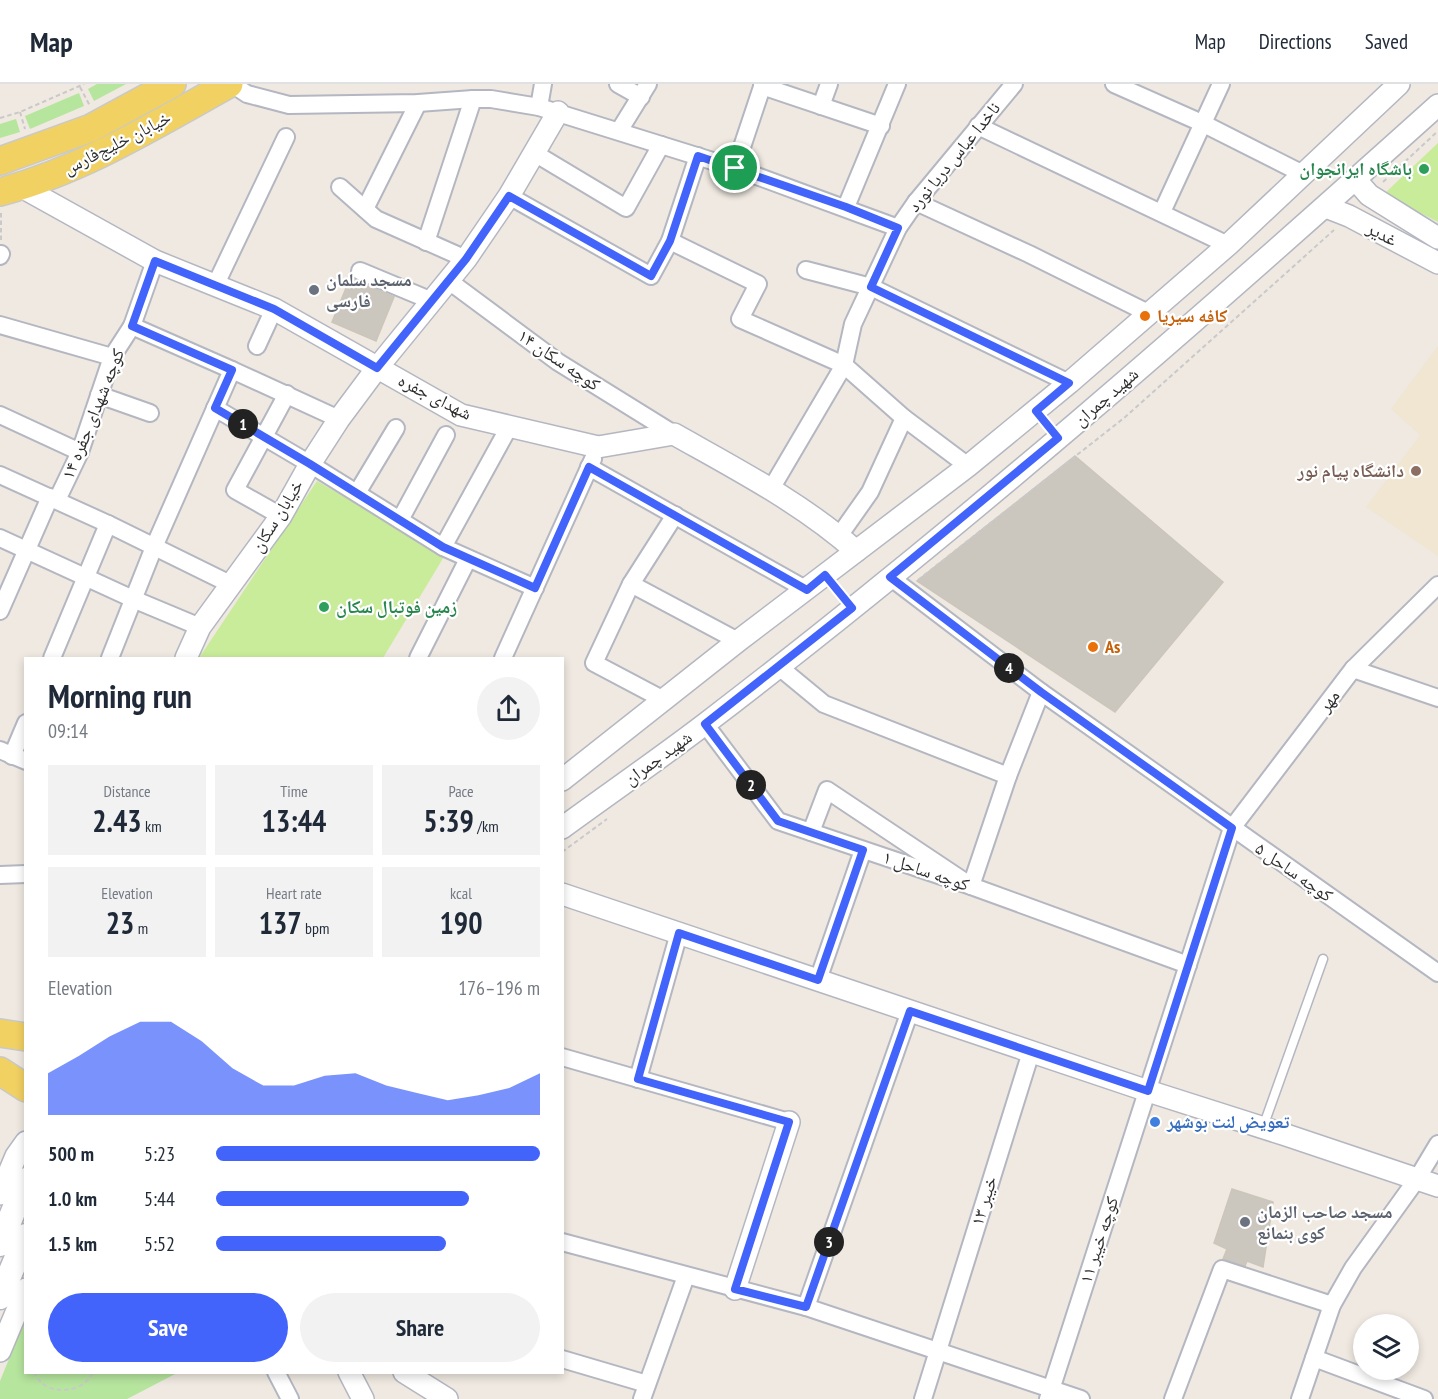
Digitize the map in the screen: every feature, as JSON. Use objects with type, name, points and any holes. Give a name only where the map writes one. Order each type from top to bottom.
[{"type":"main road","name":"خیابان خلیج‌فارس","points":[[0,161],[91,128],[172,84]]},
{"type":"main road","name":"خیابان خلیج‌فارس","points":[[7,190],[57,174],[112,149],[231,84]]},
{"type":"main road","points":[[0,1033],[24,1037]]},
{"type":"main road","points":[[0,1071],[24,1089]]},
{"type":"main road","points":[[0,1244],[24,1185]]},
{"type":"main road","points":[[0,1297],[24,1241]]},
{"type":"street","points":[[231,84],[247,94],[289,105],[418,103],[473,99],[490,92],[735,168],[898,228]]},
{"type":"street","points":[[543,84],[549,109]]},
{"type":"street","points":[[618,84],[645,90],[619,131]]},
{"type":"street","points":[[821,106],[829,84]]},
{"type":"street","points":[[846,207],[897,84]]},
{"type":"street","name":"ناخدا عباس دریا نورد","points":[[771,489],[844,365],[853,324],[898,228],[916,202],[1014,84]]},
{"type":"street","points":[[1114,84],[1204,124],[1303,174]]},
{"type":"street","points":[[1162,212],[1221,84]]},
{"type":"street","name":"شهید چمران","points":[[564,778],[1036,411],[1228,245],[1399,84]]},
{"type":"street","points":[[735,168],[762,85],[880,126]]},
{"type":"street","points":[[426,242],[473,99]]},
{"type":"street","points":[[365,209],[418,103]]},
{"type":"street","name":"شهید چمران","points":[[564,827],[705,724],[890,577],[1058,438],[1326,207],[1438,105]]},
{"type":"street","name":"خیابان سکان","points":[[186,657],[200,627],[281,516],[339,419],[377,368],[466,259],[509,196],[536,154],[549,109]]},
{"type":"street","points":[[978,126],[1228,245]]},
{"type":"street","points":[[215,286],[286,137]]},
{"type":"street","points":[[536,154],[626,208],[661,145]]},
{"type":"street","points":[[509,196],[651,276],[670,241],[698,156]]},
{"type":"street","name":"غدیر","points":[[1355,180],[1370,195],[1390,209],[1438,238]]},
{"type":"street","points":[[340,187],[376,219],[466,259]]},
{"type":"street","name":"شهدای جفره","points":[[7,190],[155,261],[274,309],[461,415],[598,447],[674,434]]},
{"type":"street","points":[[916,202],[1029,254],[1150,314]]},
{"type":"street","name":"غدیر","points":[[1326,207],[1349,216],[1438,263]]},
{"type":"street","points":[[1376,230],[1379,216],[1384,210],[1390,209]]},
{"type":"street","points":[[670,241],[758,284],[740,319],[844,365],[904,418],[968,466]]},
{"type":"street","name":"کوچه شهدای جفره ۱۴","points":[[0,611],[25,551],[80,452],[112,357],[132,326],[155,261]]},
{"type":"street","points":[[806,270],[871,287],[1069,383]]},
{"type":"street","points":[[360,271],[432,301]]},
{"type":"street","name":"کوچه سکان ۱۴","points":[[448,281],[558,362],[674,434]]},
{"type":"street","points":[[257,346],[274,309]]},
{"type":"street","points":[[0,325],[112,357]]},
{"type":"street","points":[[132,326],[339,419]]},
{"type":"street","points":[[110,657],[154,547],[232,370]]},
{"type":"street","points":[[281,516],[235,490],[287,394]]},
{"type":"street","points":[[99,395],[150,413]]},
{"type":"street","points":[[215,408],[443,547],[535,588]]},
{"type":"street","points":[[1036,411],[1058,438]]},
{"type":"street","points":[[0,415],[80,452]]},
{"type":"street","points":[[839,536],[870,492],[904,418]]},
{"type":"street","points":[[443,547],[509,427]]},
{"type":"street","points":[[357,494],[396,428]]},
{"type":"street","points":[[674,434],[771,489],[839,536],[856,551]]},
{"type":"street","points":[[400,520],[446,435]]},
{"type":"street","points":[[503,657],[598,447]]},
{"type":"street","points":[[589,467],[807,590]]},
{"type":"street","points":[[0,475],[108,524],[232,585]]},
{"type":"street","points":[[664,700],[594,663],[631,584],[675,515]]},
{"type":"street","points":[[52,657],[108,524]]},
{"type":"street","points":[[0,538],[200,627]]},
{"type":"street","points":[[419,657],[468,559]]},
{"type":"street","name":"کوچه ساحل ۵","points":[[890,577],[1041,692],[1438,973]]},
{"type":"street","points":[[631,584],[738,641]]},
{"type":"street","name":"مهر","points":[[1188,964],[1232,828],[1353,669],[1438,585]]},
{"type":"street","points":[[778,666],[824,704],[1008,776]]},
{"type":"street","points":[[1353,669],[1438,698]]},
{"type":"street","points":[[811,832],[827,790],[970,886],[1008,776],[1041,692]]},
{"type":"street","name":"کوچه ساحل ۱","points":[[705,724],[778,821],[970,886],[1188,964]]},
{"type":"street","points":[[12,756],[24,728]]},
{"type":"street","points":[[818,980],[863,850]]},
{"type":"street","points":[[0,875],[24,874]]},
{"type":"street","points":[[564,895],[1438,1186]]},
{"type":"street","points":[[638,1079],[679,933]]},
{"type":"street","name":"کوچه خیبر ۱۱","points":[[1049,1394],[1188,964]]},
{"type":"street","points":[[806,1307],[910,1011]]},
{"type":"street","points":[[0,1021],[24,1030]]},
{"type":"street","name":"خیبر ۱۳","points":[[922,1399],[1031,1052]]},
{"type":"street","points":[[564,1058],[789,1122],[735,1289]]},
{"type":"street","points":[[0,1082],[24,1089]]},
{"type":"street","points":[[1300,1399],[1332,1305],[1353,1268],[1417,1179],[1438,1144]]},
{"type":"street","points":[[0,1194],[16,1156],[24,1145]]},
{"type":"street","points":[[564,1243],[806,1307],[937,1351],[1049,1394],[1081,1399]]},
{"type":"street","points":[[1173,1399],[1222,1269],[1332,1305]]},
{"type":"street","points":[[564,1360],[644,1392],[686,1276]]},
{"type":"street","points":[[0,1351],[24,1294]]},
{"type":"street","points":[[1314,1358],[1424,1399]]},
{"type":"street","points":[[277,1374],[290,1399]]},
{"type":"street","points":[[350,1374],[363,1399]]},
{"type":"street","points":[[407,1374],[447,1399]]},
{"type":"lane","points":[[1263,1128],[1323,959]]},
{"type":"path","points":[[0,118],[20,112],[84,84]]},
{"type":"path","points":[[80,87],[91,108]]},
{"type":"path","points":[[20,112],[27,136]]},
{"type":"path","points":[[0,255],[7,190]]},
{"type":"path","points":[[35,1374],[42,1384],[59,1390],[76,1388],[91,1378],[92,1374]]},
{"type":"shaded area","name":"دانشگاه پیام نور","points":[[1438,346],[1438,556],[1366,507],[1420,435],[1391,409]]},
{"type":"green space","points":[[97,84],[126,84],[94,101],[88,89]]},
{"type":"green space","points":[[79,93],[84,106],[30,129],[25,116]]},
{"type":"green space","points":[[16,119],[20,132],[0,138],[0,124]]},
{"type":"green space","name":"باشگاه ایرانجوان","points":[[1438,143],[1438,222],[1384,194]]},
{"type":"green space","name":"زمین فوتبال سکان","points":[[317,481],[445,555],[384,657],[200,657]]},
{"type":"green space","points":[[24,1322],[24,1374],[175,1374],[127,1399],[0,1399],[0,1381]]},
{"type":"building","points":[[351,276],[356,281],[394,297],[376,341],[332,322]]},
{"type":"building","name":"As","points":[[1075,456],[1223,582],[1115,712],[917,581]]},
{"type":"building","name":"مسجد صاحب الزمان کوی بنمانع","points":[[1232,1189],[1273,1202],[1263,1267],[1247,1261],[1245,1266],[1223,1259],[1227,1249],[1214,1243]]},
{"type":"place","name":"باشگاه ایرانجوان","points":[[1424,169]]},
{"type":"place","name":"مسجد سلمان فارسی","points":[[314,290]]},
{"type":"place","name":"کافه سیریا","points":[[1145,316]]},
{"type":"place","name":"دانشگاه پیام نور","points":[[1416,471]]},
{"type":"place","name":"زمین فوتبال سکان","points":[[324,607]]},
{"type":"place","name":"As","points":[[1093,647]]},
{"type":"place","name":"تعویض لنت بوشهر","points":[[1155,1122]]},
{"type":"place","name":"مسجد صاحب الزمان کوی بنمانع","points":[[1245,1222]]},
{"type":"route","points":[[698,156],[735,168],[898,228],[871,287],[1069,383],[1036,411],[1058,438],[890,577],[1041,692],[1232,828],[1148,1091],[910,1011],[806,1307],[735,1289],[789,1122],[638,1079],[679,933],[818,980],[863,850],[778,821],[705,724],[852,608],[825,575],[807,590],[589,467],[535,588],[443,547],[215,408],[232,370],[132,326],[155,261],[274,309],[377,368],[466,259],[509,196],[651,276],[670,241],[698,156]]}]
